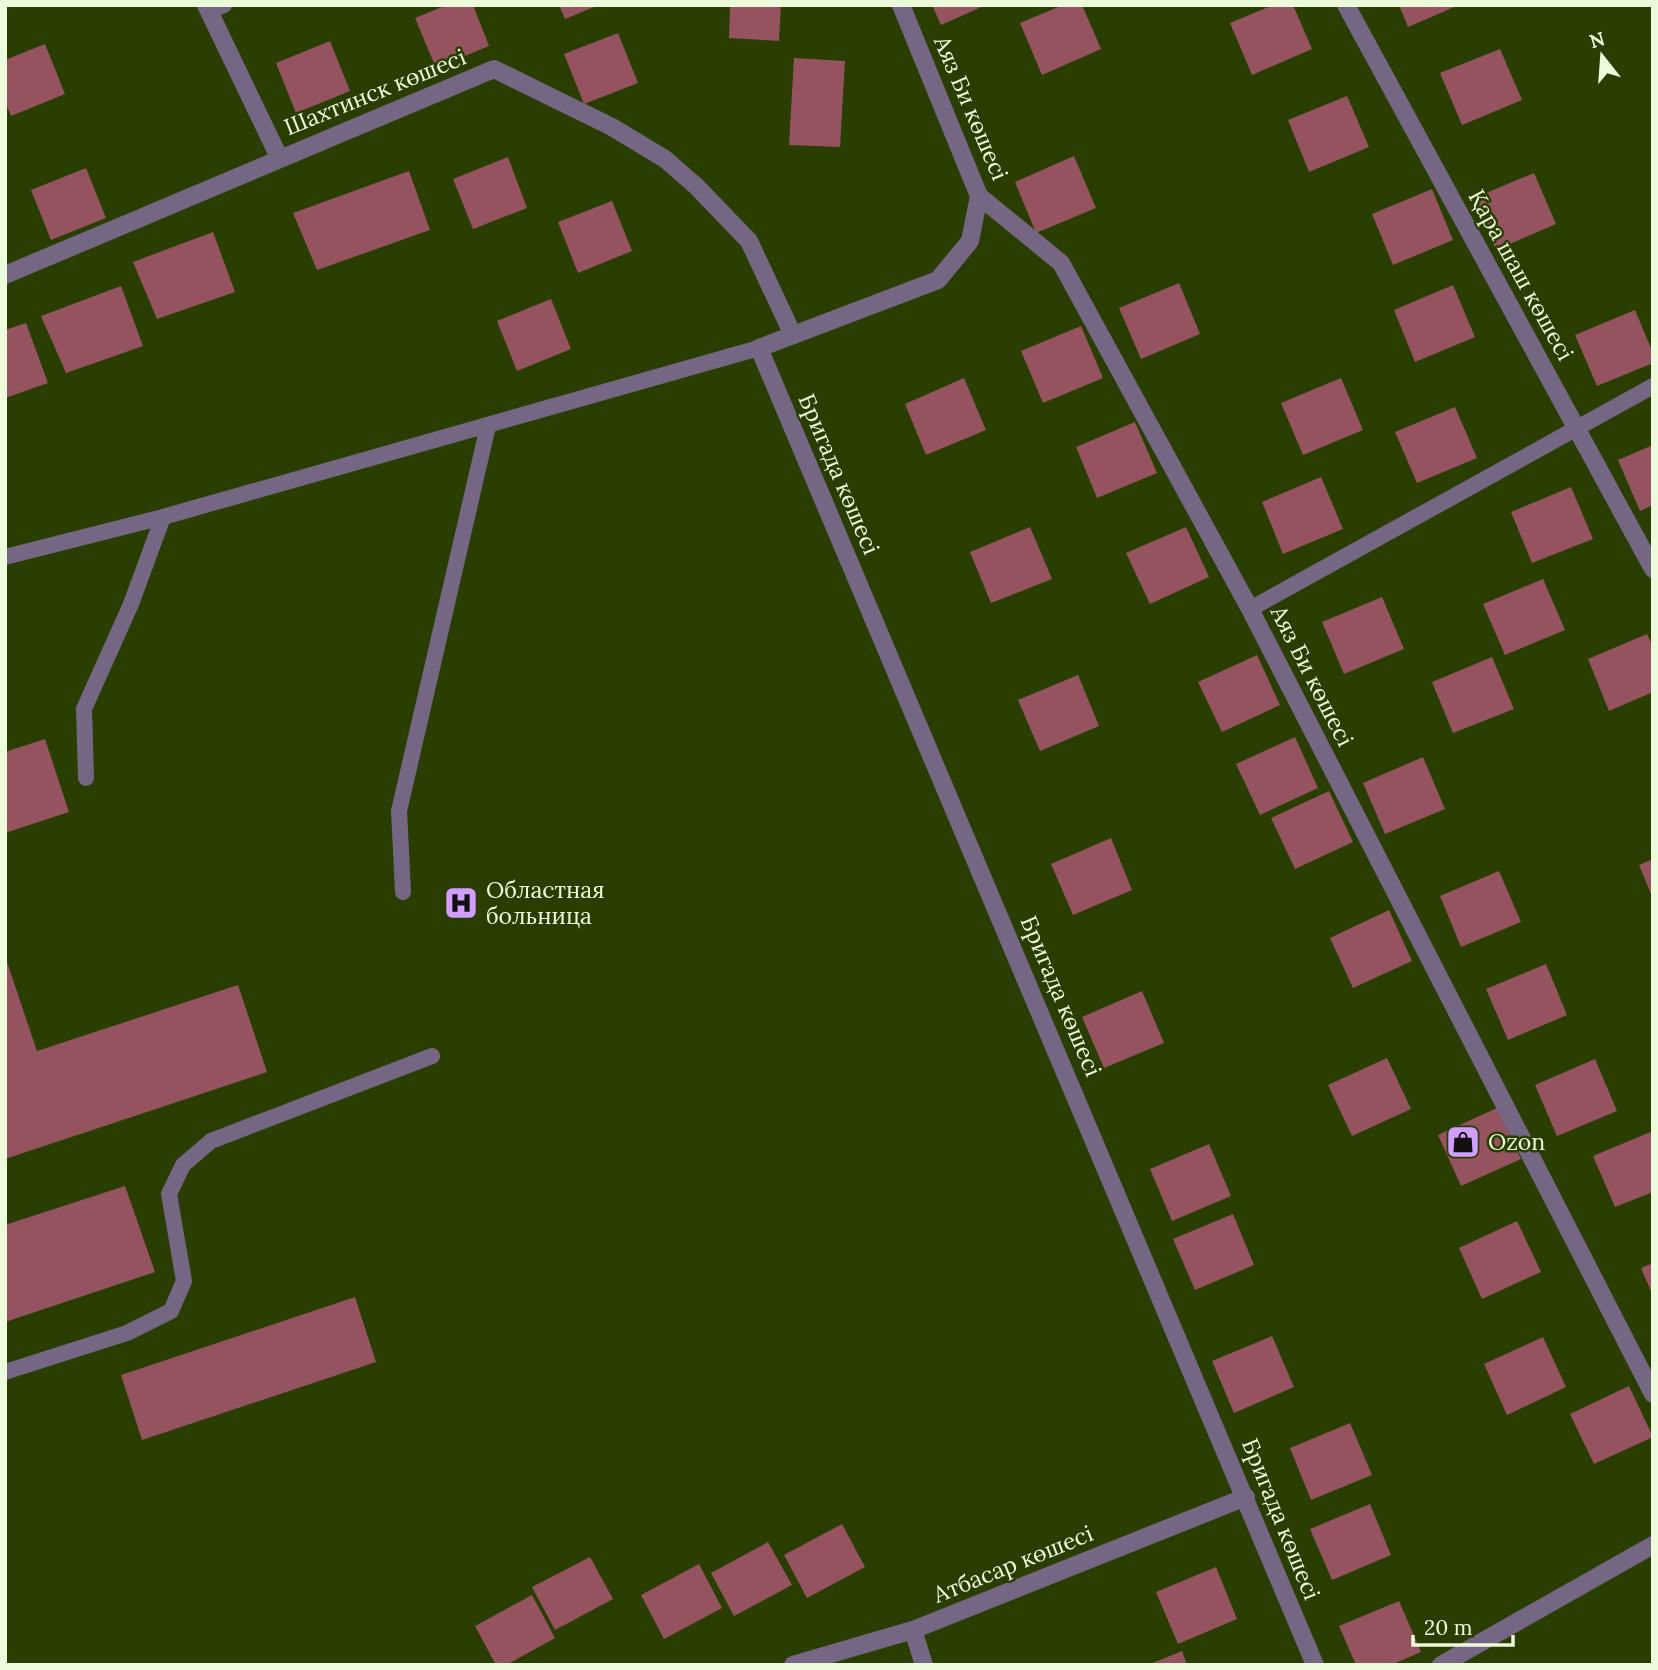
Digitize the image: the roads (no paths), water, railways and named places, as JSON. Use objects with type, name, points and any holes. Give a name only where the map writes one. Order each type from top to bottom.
[{"type":"street","name":"Аяз Би көшесі","points":[[901,5],[979,196],[1061,263],[1250,609],[1653,1394]]},
{"type":"street","name":"Қара шаш көшесі","points":[[1346,5],[1653,569]]},
{"type":"street","name":"Шахтинск көшесі","points":[[213,7],[279,157]]},
{"type":"street","name":"Шахтинск көшесі","points":[[5,275],[279,157],[494,69],[612,127],[665,159],[696,186],[749,241],[793,335]]},
{"type":"street","points":[[759,348],[938,280],[970,241],[979,196]]},
{"type":"street","name":"Бригада көшесі","points":[[759,348],[1315,1665]]},
{"type":"street","name":"Атбасар көшесі","points":[[793,1665],[913,1630],[1246,1497]]},
{"type":"street","points":[[1441,1665],[1653,1545]]},
{"type":"street","points":[[913,1630],[924,1665]]},
{"type":"lane","points":[[5,557],[163,517],[759,348]]},
{"type":"lane","points":[[1250,609],[1576,426],[1653,386]]},
{"type":"lane","points":[[403,892],[399,811],[488,426]]},
{"type":"lane","points":[[86,778],[84,709],[131,604],[163,517]]},
{"type":"lane","points":[[5,1373],[127,1333],[171,1311],[184,1281],[169,1194],[183,1165],[211,1141],[432,1056]]},
{"type":"place","name":"Областная больница","points":[[461,903]]},
{"type":"place","name":"Ozon","points":[[1463,1142]]}]
